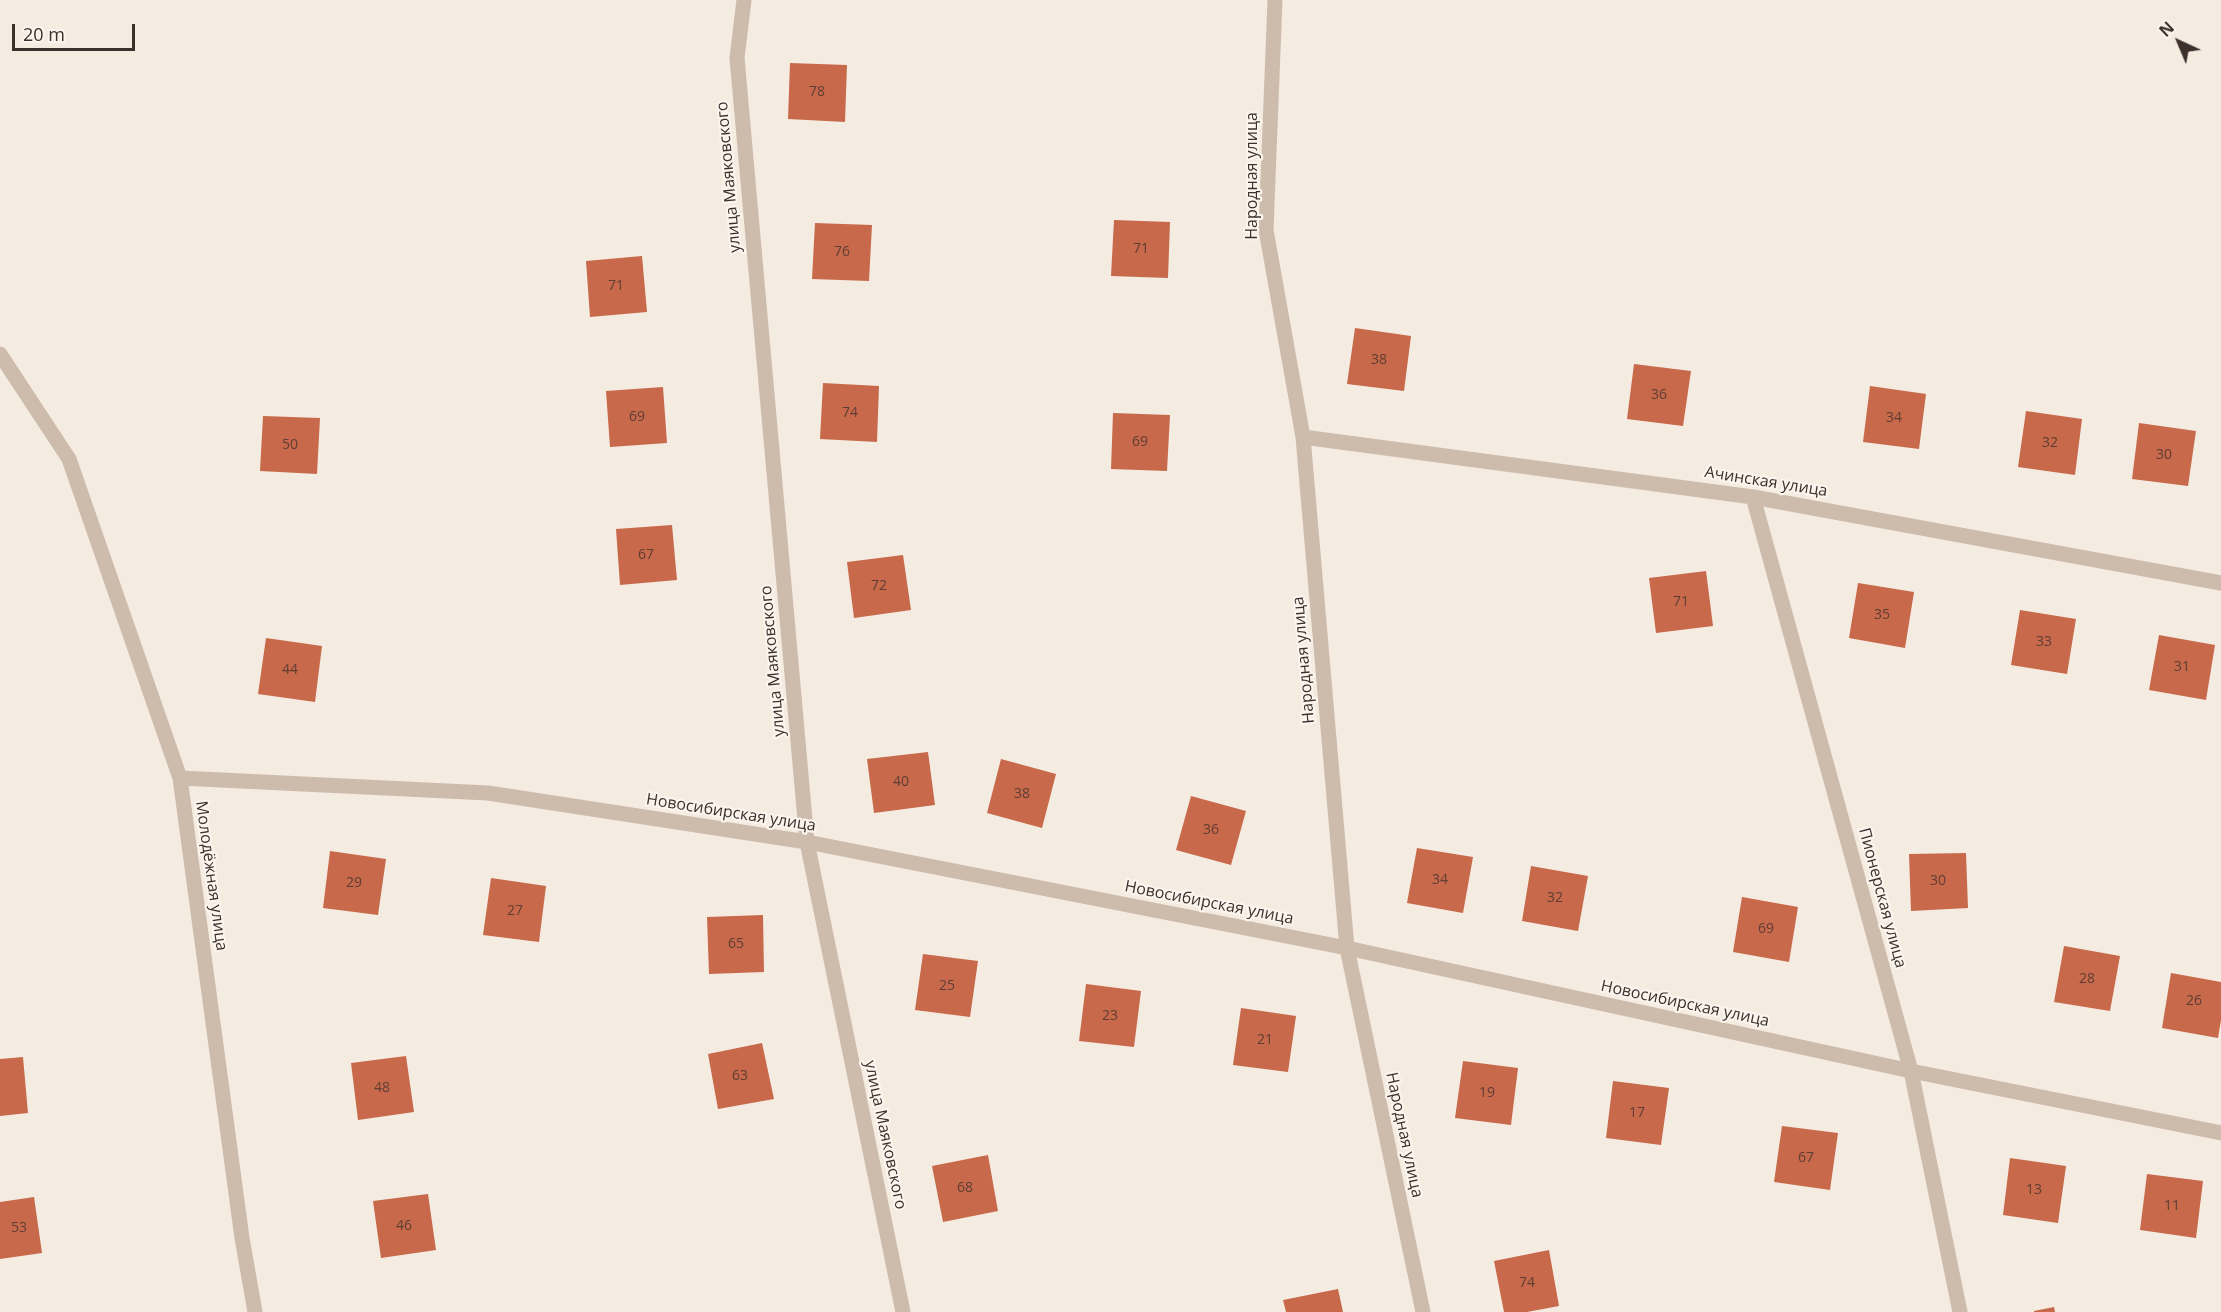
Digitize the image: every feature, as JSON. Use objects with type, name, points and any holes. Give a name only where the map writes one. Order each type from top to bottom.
[{"type":"street","name":"улица Маяковского","points":[[744,0],[737,58],[807,842],[903,1312]]},
{"type":"street","name":"Народная улица","points":[[1275,0],[1266,230],[1303,437],[1347,948],[1423,1312]]},
{"type":"street","name":"Молодёжная улица","points":[[0,354],[69,459],[180,778],[242,1238],[255,1312]]},
{"type":"street","name":"Ачинская улица","points":[[1303,437],[1753,497],[2221,583]]},
{"type":"street","name":"Пионерская улица","points":[[1753,497],[1911,1071],[1960,1312]]},
{"type":"street","name":"Новосибирская улица","points":[[180,778],[488,794],[807,842],[1347,948],[1911,1071],[2221,1133]]},
{"type":"building","points":[[790,63],[847,65],[845,122],[788,119]]},
{"type":"building","points":[[1114,220],[1170,222],[1168,278],[1111,276]]},
{"type":"building","points":[[815,223],[872,225],[869,281],[812,279]]},
{"type":"building","points":[[642,256],[647,312],[590,317],[586,261]]},
{"type":"building","points":[[1355,328],[1411,336],[1404,391],[1347,384]]},
{"type":"building","points":[[1634,364],[1691,371],[1683,426],[1627,419]]},
{"type":"building","points":[[823,383],[879,386],[877,442],[820,439]]},
{"type":"building","points":[[1870,386],[1926,394],[1919,449],[1863,442]]},
{"type":"building","points":[[663,387],[667,443],[610,447],[606,391]]},
{"type":"building","points":[[2026,411],[2082,419],[2075,475],[2018,467]]},
{"type":"building","points":[[1113,413],[1170,415],[1167,471],[1111,469]]},
{"type":"building","points":[[263,416],[320,418],[317,474],[260,471]]},
{"type":"building","points":[[2139,423],[2196,431],[2188,486],[2132,479]]},
{"type":"building","points":[[672,525],[677,580],[620,585],[616,529]]},
{"type":"building","points":[[903,555],[911,610],[854,618],[847,562]]},
{"type":"building","points":[[1706,571],[1713,626],[1656,633],[1649,578]]},
{"type":"building","points":[[1858,583],[1914,592],[1905,648],[1849,638]]},
{"type":"building","points":[[2020,610],[2076,619],[2067,674],[2011,665]]},
{"type":"building","points":[[2159,635],[2215,645],[2206,700],[2149,690]]},
{"type":"building","points":[[266,638],[322,646],[315,702],[258,694]]},
{"type":"building","points":[[928,752],[935,805],[874,813],[867,759]]},
{"type":"building","points":[[1001,759],[1056,774],[1042,828],[987,813]]},
{"type":"building","points":[[1191,796],[1246,811],[1231,865],[1176,850]]},
{"type":"building","points":[[1417,848],[1473,857],[1463,913],[1407,903]]},
{"type":"building","points":[[330,851],[386,859],[378,915],[323,908]]},
{"type":"building","points":[[1966,853],[1968,908],[1911,911],[1909,854]]},
{"type":"building","points":[[1531,866],[1588,876],[1578,931],[1522,921]]},
{"type":"building","points":[[491,878],[546,886],[539,942],[483,935]]},
{"type":"building","points":[[1742,897],[1798,907],[1789,962],[1733,952]]},
{"type":"building","points":[[763,915],[764,972],[709,974],[707,917]]},
{"type":"building","points":[[2064,946],[2120,956],[2110,1011],[2054,1002]]},
{"type":"building","points":[[923,954],[978,961],[970,1017],[915,1010]]},
{"type":"building","points":[[2171,973],[2221,982],[2221,1020],[2218,1038],[2162,1028]]},
{"type":"building","points":[[1086,984],[1141,991],[1134,1047],[1079,1041]]},
{"type":"building","points":[[1241,1008],[1296,1016],[1288,1072],[1233,1065]]},
{"type":"building","points":[[762,1043],[774,1099],[718,1109],[708,1054]]},
{"type":"building","points":[[406,1056],[414,1112],[358,1120],[351,1063]]},
{"type":"building","points":[[23,1057],[28,1113],[0,1116],[0,1059]]},
{"type":"building","points":[[1463,1061],[1518,1068],[1511,1125],[1455,1118]]},
{"type":"building","points":[[1613,1081],[1669,1088],[1661,1145],[1606,1138]]},
{"type":"building","points":[[1782,1126],[1838,1133],[1830,1190],[1774,1182]]},
{"type":"building","points":[[988,1155],[998,1211],[943,1222],[932,1166]]},
{"type":"building","points":[[2010,1158],[2066,1166],[2058,1223],[2003,1215]]},
{"type":"building","points":[[2147,1174],[2203,1181],[2196,1238],[2140,1230]]},
{"type":"building","points":[[428,1194],[436,1250],[381,1258],[373,1201]]},
{"type":"building","points":[[34,1197],[42,1253],[0,1259],[0,1202]]},
{"type":"building","points":[[1549,1250],[1559,1306],[1527,1312],[1504,1312],[1494,1261]]},
{"type":"building","points":[[1338,1289],[1343,1312],[1286,1312],[1283,1300]]},
{"type":"building","points":[[2054,1307],[2055,1312],[2034,1312],[2034,1311]]}]
